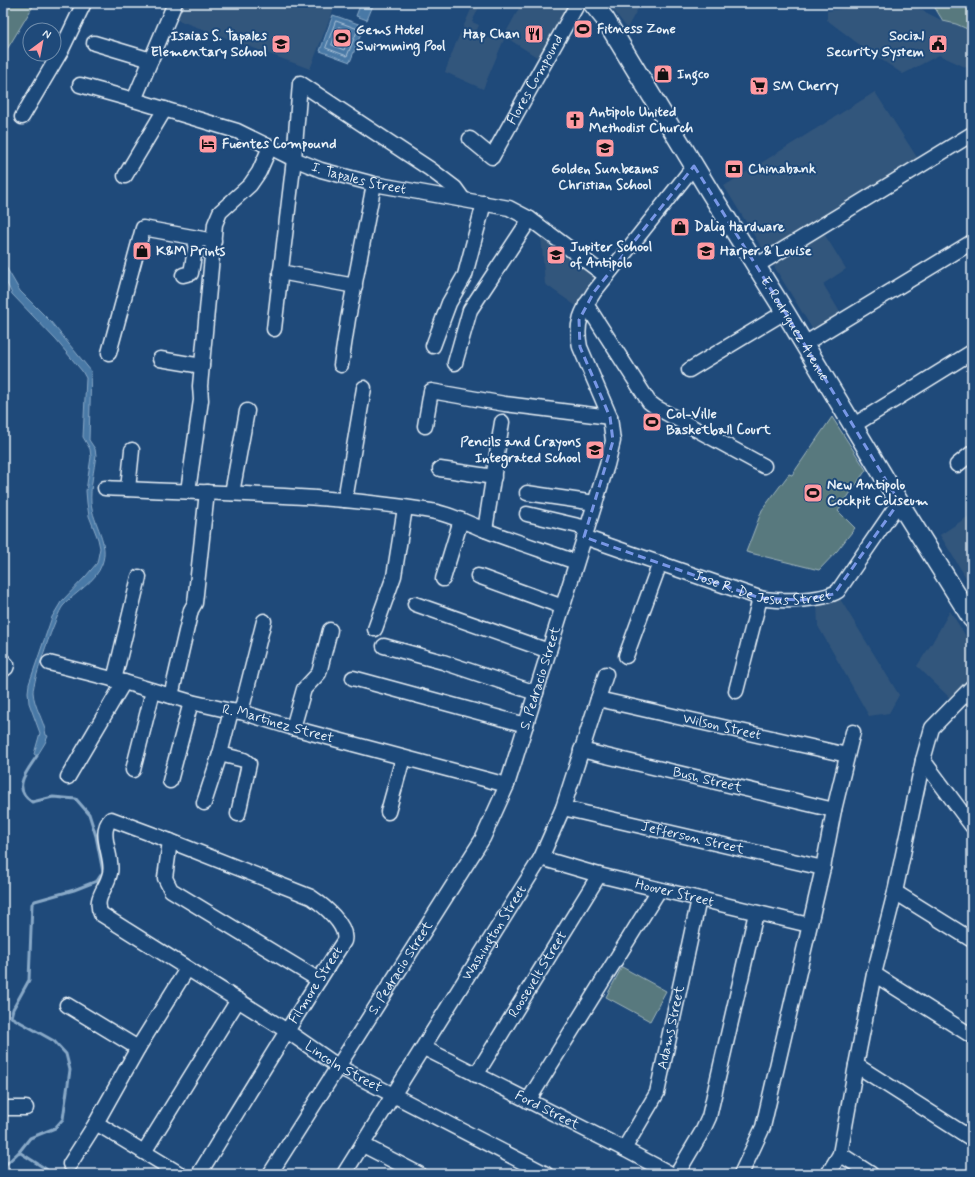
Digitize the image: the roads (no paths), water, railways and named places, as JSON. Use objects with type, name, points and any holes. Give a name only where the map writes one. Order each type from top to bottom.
[{"type":"main road","name":"E. Rodriguez Avenue","points":[[585,3],[617,40]]},
{"type":"main road","name":"E. Rodriguez Avenue","points":[[592,3],[605,19],[854,425],[899,502],[972,619]]},
{"type":"street","points":[[22,117],[61,51],[84,3]]},
{"type":"street","points":[[134,100],[176,3]]},
{"type":"street","name":"Flores Compound","points":[[470,139],[492,157],[578,3]]},
{"type":"street","points":[[94,43],[151,60]]},
{"type":"street","points":[[274,329],[294,159],[300,83],[430,168],[455,188],[463,199]]},
{"type":"street","name":"I. Tapales Street","points":[[80,85],[237,131],[294,159],[321,170],[374,184],[509,208],[530,220],[606,276]]},
{"type":"street","points":[[125,176],[165,109]]},
{"type":"street","points":[[756,266],[972,134]]},
{"type":"street","points":[[188,491],[201,400],[200,386],[216,224],[220,212],[250,185],[259,172],[270,147]]},
{"type":"street","name":"S. Pedracio Street","points":[[270,1174],[339,1067],[482,838],[506,785],[563,607],[613,441],[610,417],[580,347],[578,338],[579,320],[586,304],[606,276],[694,166]]},
{"type":"street","points":[[342,365],[374,184]]},
{"type":"street","points":[[433,346],[449,303],[465,275],[484,203]]},
{"type":"street","points":[[455,363],[470,310],[530,220]]},
{"type":"street","points":[[108,352],[143,228],[214,241]]},
{"type":"street","points":[[183,275],[191,274],[197,238]]},
{"type":"street","points":[[804,344],[972,242]]},
{"type":"street","points":[[280,272],[355,286]]},
{"type":"street","points":[[586,304],[649,402],[657,408],[764,466]]},
{"type":"street","points":[[689,370],[785,312]]},
{"type":"street","points":[[854,425],[972,352]]},
{"type":"street","points":[[160,359],[202,366]]},
{"type":"street","points":[[345,500],[364,388]]},
{"type":"street","points":[[425,426],[431,391],[505,404],[610,417]]},
{"type":"street","points":[[232,493],[247,411]]},
{"type":"street","points":[[486,530],[502,422]]},
{"type":"street","points":[[128,489],[132,450]]},
{"type":"street","points":[[957,465],[971,455]]},
{"type":"street","points":[[440,469],[494,477]]},
{"type":"street","points":[[104,488],[232,493],[345,500],[432,511],[576,562]]},
{"type":"street","points":[[171,696],[191,610],[195,603],[207,492]]},
{"type":"street","points":[[527,493],[595,503]]},
{"type":"street","name":"Jose R. De Jesus Street","points":[[527,514],[586,533],[660,563],[772,601],[802,600],[834,594],[838,591],[899,502]]},
{"type":"street","points":[[375,629],[394,576],[405,508]]},
{"type":"street","points":[[443,580],[461,520]]},
{"type":"street","points":[[626,656],[660,563]]},
{"type":"street","points":[[478,576],[563,607]]},
{"type":"street","points":[[68,777],[119,681],[139,577]]},
{"type":"street","points":[[736,691],[760,598]]},
{"type":"street","points":[[415,604],[549,651]]},
{"type":"street","points":[[204,803],[236,711],[264,621]]},
{"type":"street","points":[[293,728],[304,689],[319,673],[330,630]]},
{"type":"street","points":[[384,646],[443,662],[536,693]]},
{"type":"street","points":[[3,661],[7,665],[3,670]]},
{"type":"street","name":"R. Martinez Street","points":[[49,663],[191,702],[236,711],[293,728],[506,785]]},
{"type":"street","name":"Washington Street","points":[[344,1174],[424,1048],[541,858],[563,808],[606,674]]},
{"type":"street","points":[[353,678],[526,725]]},
{"type":"street","points":[[828,1174],[840,1154],[874,974],[923,760],[932,728],[972,687]]},
{"type":"street","points":[[133,770],[153,691]]},
{"type":"street","name":"Wilson Street","points":[[598,699],[847,755]]},
{"type":"street","points":[[170,780],[191,702]]},
{"type":"street","points":[[741,1174],[763,1127],[853,732]]},
{"type":"street","name":"Bush Street","points":[[581,750],[834,810]]},
{"type":"street","points":[[220,754],[244,760],[249,764],[238,814]]},
{"type":"street","points":[[388,812],[403,758]]},
{"type":"street","points":[[923,760],[972,826]]},
{"type":"street","name":"Jefferson Street","points":[[563,808],[823,868]]},
{"type":"street","name":"Filmore Street","points":[[98,900],[111,872],[106,827],[111,818],[311,897],[322,904],[343,928],[345,936],[344,941],[198,1174]]},
{"type":"street","points":[[170,841],[165,878],[171,890],[319,980]]},
{"type":"street","name":"Hoover Street","points":[[541,858],[599,875],[809,926]]},
{"type":"street","name":"Roosevelt Street","points":[[476,1075],[599,875]]},
{"type":"street","points":[[528,1101],[659,890]]},
{"type":"street","points":[[894,892],[972,940]]},
{"type":"street","name":"Adams Street","points":[[624,1149],[656,1093],[699,899]]},
{"type":"street","name":"Lincoln Street","points":[[98,900],[98,908],[101,914],[287,1031],[339,1067],[546,1174]]},
{"type":"street","points":[[677,1174],[709,1117],[756,914]]},
{"type":"street","points":[[70,1164],[96,1123],[138,1048],[187,969]]},
{"type":"street","points":[[874,974],[972,1036]]},
{"type":"street","points":[[144,1152],[238,1000]]},
{"type":"street","points":[[67,1006],[138,1048]]},
{"type":"street","name":"Ford Street","points":[[424,1048],[671,1174]]},
{"type":"street","points":[[856,1065],[972,1139]]},
{"type":"street","points":[[3,1108],[26,1108]]},
{"type":"street","points":[[96,1123],[180,1174]]},
{"type":"street","points":[[362,1145],[419,1174]]},
{"type":"street","points":[[840,1154],[871,1174]]},
{"type":"water","points":[[361,3],[374,3],[367,20],[356,16]]},
{"type":"water","name":"Gems Hotel Swimming Pool","points":[[333,15],[364,26],[350,62],[320,51]]},
{"type":"water","points":[[3,257],[6,267],[20,291],[51,322],[91,371],[89,440],[95,449],[96,455],[91,503],[92,511],[103,541],[104,549],[104,556],[99,570],[90,582],[63,606],[50,634],[33,692],[35,703],[46,735],[48,736],[37,756],[34,754],[40,733],[29,703],[29,684],[52,617],[61,602],[97,563],[100,548],[89,516],[86,491],[91,457],[90,449],[83,437],[86,378],[56,340],[12,294],[3,275]]},
{"type":"waterway","points":[[3,1167],[19,1152],[30,1138],[55,1128],[63,1119],[70,1070],[66,1054],[54,1041],[11,1017],[13,1009],[29,980],[32,904],[35,901],[74,890],[97,881],[103,872],[96,836],[89,814],[76,799],[53,797],[32,802],[26,797],[23,791],[23,779],[25,773],[37,756]]},
{"type":"waterway","points":[[19,1152],[46,1169],[50,1174]]},
{"type":"place","name":"Fitness Zone","points":[[583,29]]},
{"type":"place","name":"Hap Chan","points":[[534,34]]},
{"type":"place","name":"Gems Hotel Swimming Pool","points":[[342,38]]},
{"type":"place","name":"Isaias S. Tapales Elementary School","points":[[281,44]]},
{"type":"place","name":"Social Security System","points":[[938,44]]},
{"type":"place","name":"Ingco","points":[[663,74]]},
{"type":"place","name":"SM Cherry","points":[[759,86]]},
{"type":"place","name":"Antipolo United Methodist Church","points":[[575,120]]},
{"type":"place","name":"Fuentes Compound","points":[[208,144]]},
{"type":"place","name":"Golden Sunbeams Christian School","points":[[605,148]]},
{"type":"place","name":"Chinabank","points":[[734,169]]},
{"type":"place","name":"Dalig Hardware","points":[[680,227]]},
{"type":"place","name":"K&M Prints","points":[[142,251]]},
{"type":"place","name":"Harper & Louise","points":[[706,251]]},
{"type":"place","name":"Jupiter School of Antipolo","points":[[556,255]]},
{"type":"place","name":"Col-Ville Basketball Court","points":[[652,422]]},
{"type":"place","name":"Pencils and Crayons Integrated School","points":[[595,450]]},
{"type":"place","name":"New Antipolo Cockpit Coliseum","points":[[813,493]]}]
